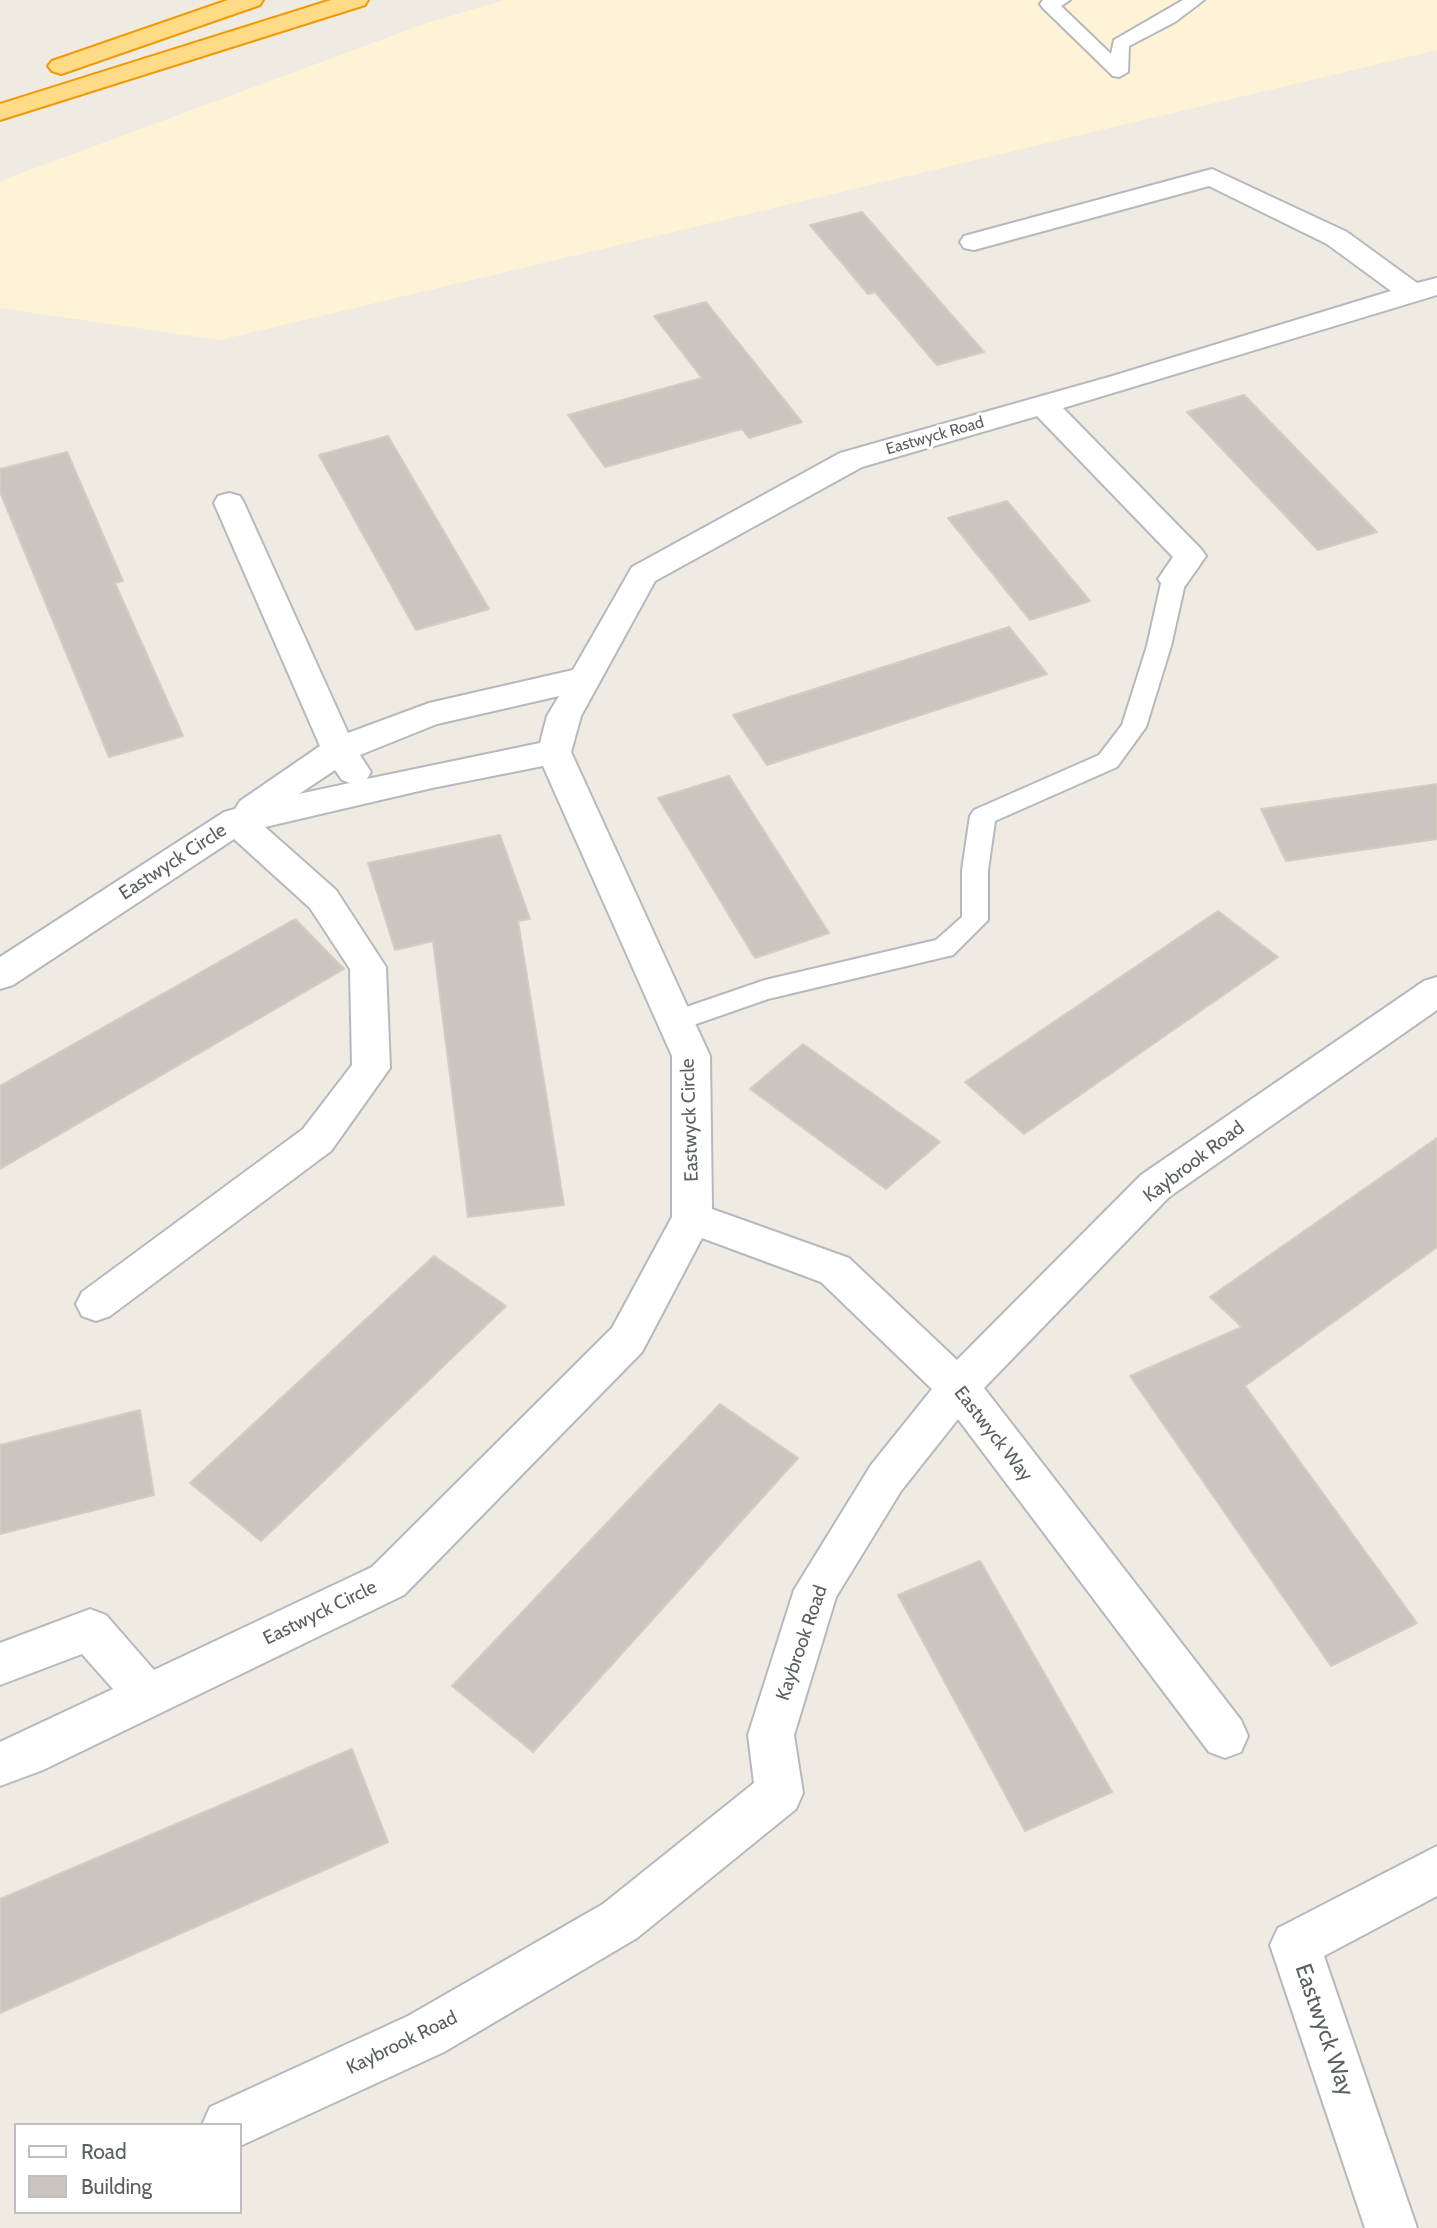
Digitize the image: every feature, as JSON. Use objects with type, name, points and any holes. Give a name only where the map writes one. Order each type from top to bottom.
[{"type":"highway","points":[[34,75],[251,0]]},
{"type":"highway","points":[[0,112],[356,0]]},
{"type":"street","points":[[974,242],[1212,177],[1337,238],[1425,290]]},
{"type":"street","name":"Eastwyck Road","points":[[554,751],[564,716],[643,574],[851,460],[1425,290]]},
{"type":"street","points":[[1043,405],[1190,556],[1174,579]]},
{"type":"street","points":[[229,503],[339,750],[366,791]]},
{"type":"street","points":[[96,1304],[317,1140],[371,1068],[368,967],[323,899],[236,821],[339,750],[429,714],[584,680]]},
{"type":"street","name":"Eastwyck Circle","points":[[0,975],[236,821],[554,751],[691,1056],[692,1218],[627,1340],[388,1581],[148,1696],[0,1763]]},
{"type":"street","name":"Kaybrook Road","points":[[232,2123],[426,2034],[620,1921],[779,1793],[771,1735],[816,1590],[886,1478],[958,1387],[1155,1186],[1437,991]]},
{"type":"street","name":"Eastwyck Way","points":[[692,1218],[835,1270],[958,1387],[1225,1736]]},
{"type":"street","points":[[0,1664],[90,1630],[148,1696]]},
{"type":"street","name":"Eastwyck Way","points":[[1391,2228],[1295,1945],[1437,1870]]},
{"type":"lane","points":[[1060,0],[1049,4],[1119,72],[1121,44],[1170,18],[1195,0]]},
{"type":"lane","points":[[676,1021],[765,990],[944,948],[975,920],[975,870],[983,816],[1108,761],[1134,727],[1159,646],[1174,579]]},
{"type":"shaded area","points":[[504,0],[1437,0],[1437,50],[220,340],[0,308],[0,181],[424,24]]},
{"type":"building","points":[[862,212],[984,352],[937,365],[875,292],[868,294],[810,225]]},
{"type":"building","points":[[706,302],[802,422],[749,438],[742,429],[605,467],[568,415],[702,378],[654,316]]},
{"type":"building","points":[[1244,395],[1377,532],[1318,550],[1187,412]]},
{"type":"building","points":[[388,436],[489,609],[416,630],[319,455]]},
{"type":"building","points":[[67,452],[123,581],[115,583],[183,736],[109,757],[0,492],[0,469]]},
{"type":"building","points":[[1007,501],[1090,601],[1030,620],[948,518]]},
{"type":"building","points":[[1009,627],[1047,674],[767,765],[733,715]]},
{"type":"building","points":[[729,776],[829,933],[755,958],[658,798]]},
{"type":"building","points":[[1437,784],[1437,839],[1286,861],[1261,809]]},
{"type":"building","points":[[500,835],[530,919],[518,921],[564,1205],[468,1217],[433,941],[395,950],[368,863]]},
{"type":"building","points":[[1218,911],[1278,957],[1024,1134],[965,1082]]},
{"type":"building","points":[[295,919],[344,969],[0,1169],[0,1086]]},
{"type":"building","points":[[803,1044],[940,1142],[886,1189],[750,1089]]},
{"type":"building","points":[[1437,1138],[1437,1247],[1245,1386],[1417,1623],[1331,1666],[1130,1376],[1242,1327],[1210,1297]]},
{"type":"building","points":[[434,1256],[506,1306],[261,1541],[190,1483]]},
{"type":"building","points":[[720,1404],[798,1458],[533,1752],[452,1686]]},
{"type":"building","points":[[140,1410],[154,1495],[0,1534],[0,1445]]},
{"type":"building","points":[[980,1561],[1112,1792],[1025,1831],[898,1595]]},
{"type":"building","points":[[352,1749],[388,1842],[0,2013],[0,1899]]}]
